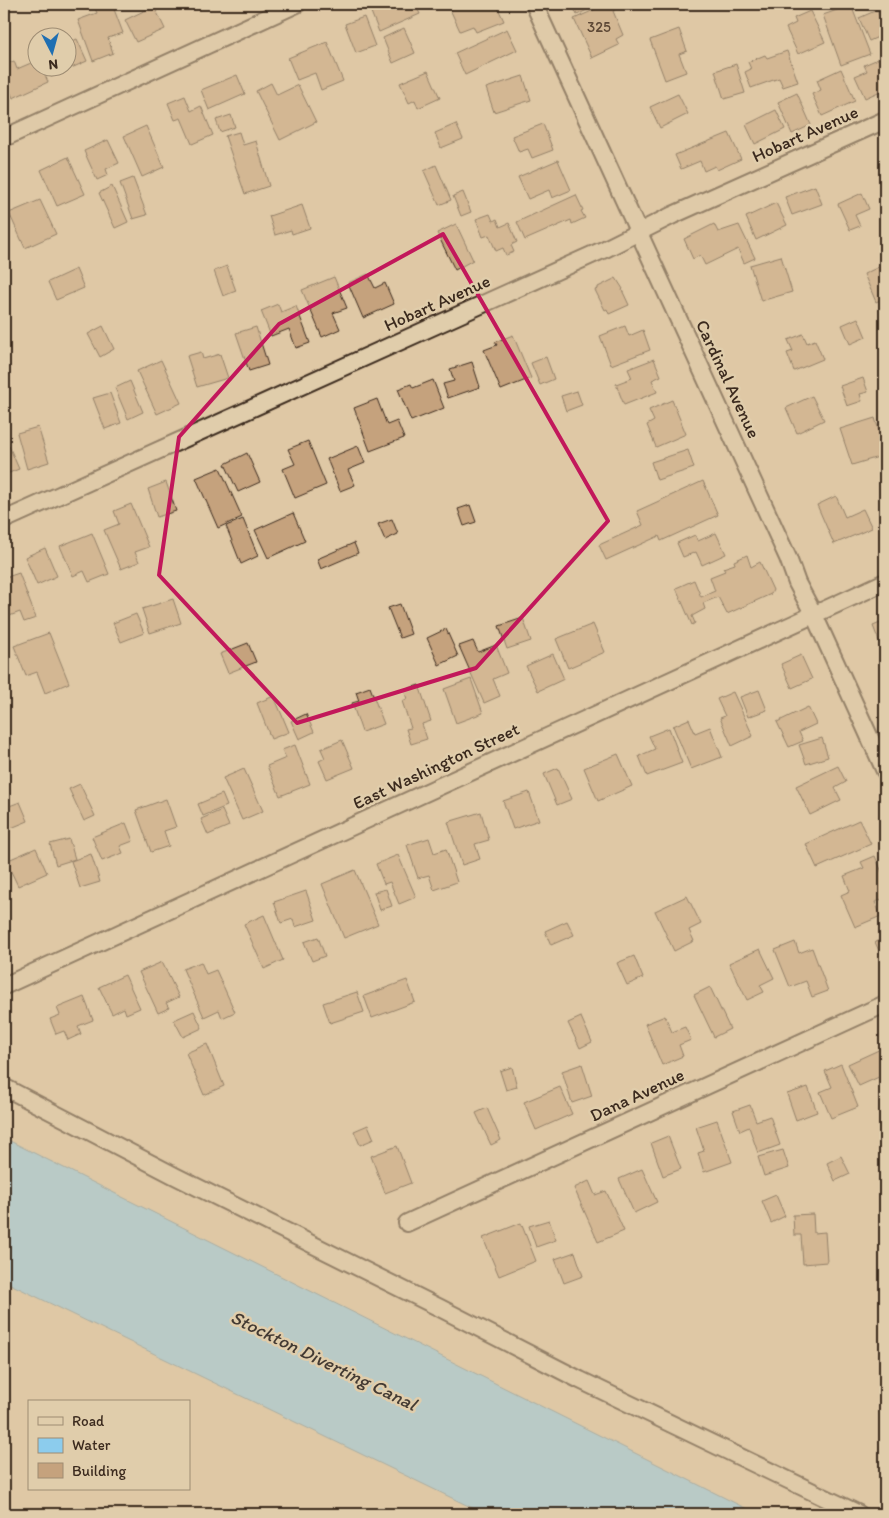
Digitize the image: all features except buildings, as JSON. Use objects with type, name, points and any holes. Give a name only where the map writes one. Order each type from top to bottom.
[{"type":"street","points":[[4,138],[296,4]]},
{"type":"street","name":"Cardinal Avenue","points":[[534,4],[788,558],[797,583],[814,614],[885,771]]},
{"type":"street","name":"Hobart Avenue","points":[[4,520],[605,249],[673,215],[885,120]]},
{"type":"street","name":"East Washington Street","points":[[4,986],[885,582]]},
{"type":"street","name":"Dana Avenue","points":[[407,1224],[885,1004]]},
{"type":"street","points":[[4,1087],[174,1176],[432,1303],[580,1380],[858,1514]]},
{"type":"highlighted area","points":[[443,234],[608,521],[476,668],[297,723],[159,575],[179,437],[279,324]]},
{"type":"water","name":"Stockton Diverting Canal","points":[[4,1138],[757,1514],[485,1514],[4,1281]]}]
